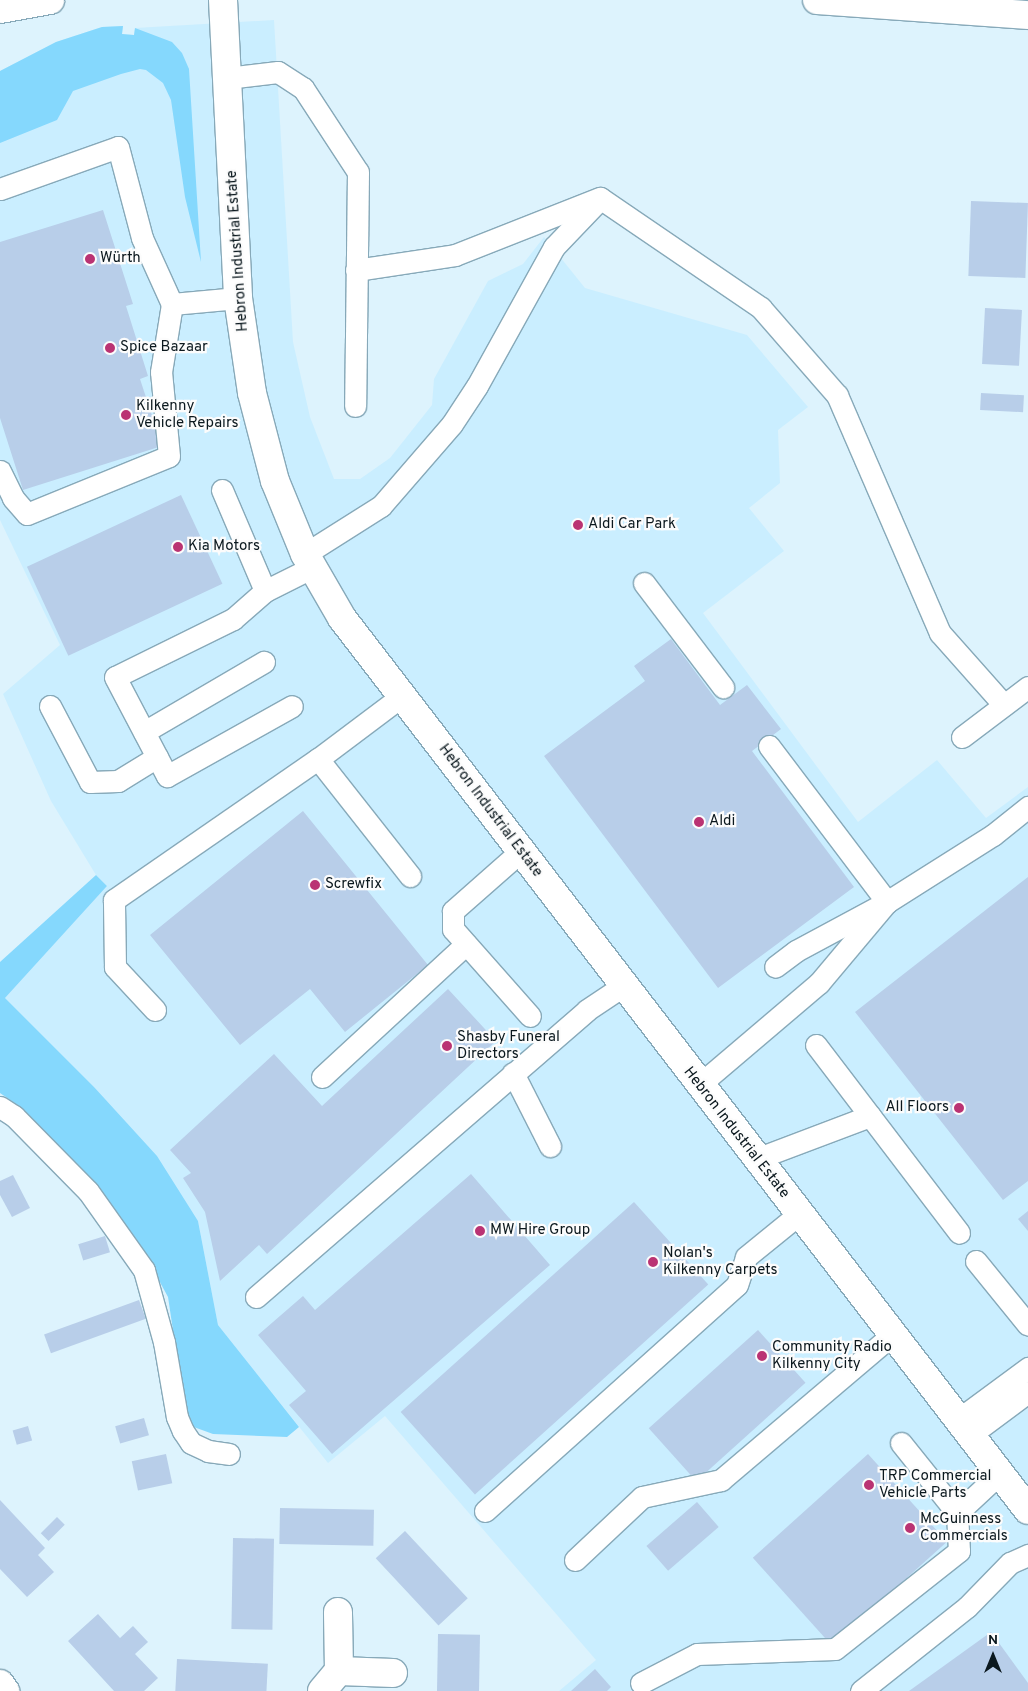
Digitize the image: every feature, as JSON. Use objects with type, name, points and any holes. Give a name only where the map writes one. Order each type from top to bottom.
[{"type":"street","points":[[0,9],[50,0]]},
{"type":"street","name":"Hebron Industrial Estate","points":[[223,0],[238,298],[252,393],[275,482],[309,561],[342,618],[699,1085],[1028,1510]]},
{"type":"street","points":[[818,0],[1028,15]]},
{"type":"street","points":[[338,1612],[331,1681],[393,1673]]},
{"type":"street","points":[[0,1684],[5,1691]]},
{"type":"lane","points":[[226,78],[278,72],[303,88],[358,172],[355,406]]},
{"type":"lane","points":[[0,189],[118,147],[142,238],[172,304],[161,372],[169,456],[27,514],[13,498],[0,472]]},
{"type":"lane","points":[[356,270],[455,255],[600,198]]},
{"type":"lane","points":[[292,706],[167,776],[115,677],[233,619],[265,591],[309,561],[381,506],[452,424],[477,386],[554,247],[600,198]]},
{"type":"lane","points":[[600,198],[761,308],[837,395],[940,633],[1004,705]]},
{"type":"lane","points":[[172,304],[238,298]]},
{"type":"lane","points":[[222,490],[265,591]]},
{"type":"lane","points":[[644,583],[723,687]]},
{"type":"lane","points":[[144,732],[264,662]]},
{"type":"lane","points":[[962,737],[1028,687]]},
{"type":"lane","points":[[155,1010],[115,967],[114,900],[318,759],[402,696]]},
{"type":"lane","points":[[50,706],[90,782],[118,781],[157,757]]},
{"type":"lane","points":[[769,746],[887,902]]},
{"type":"lane","points":[[318,759],[410,876]]},
{"type":"lane","points":[[775,967],[796,951],[887,902],[993,834],[1028,807]]},
{"type":"lane","points":[[521,851],[453,911],[453,929],[530,1016]]},
{"type":"lane","points":[[699,1085],[819,983],[887,902]]},
{"type":"lane","points":[[322,1077],[466,944]]},
{"type":"lane","points":[[256,1297],[587,1010],[624,986]]},
{"type":"lane","points":[[816,1045],[959,1233]]},
{"type":"lane","points":[[513,1073],[550,1146]]},
{"type":"lane","points":[[0,1107],[14,1116],[88,1191],[144,1270],[164,1342],[177,1417],[182,1431],[191,1443],[208,1451],[229,1454]]},
{"type":"lane","points":[[756,1159],[870,1116]]},
{"type":"lane","points":[[485,1511],[737,1285],[746,1257],[799,1214]]},
{"type":"lane","points":[[976,1261],[1028,1325]]},
{"type":"lane","points":[[575,1560],[642,1497],[721,1480],[893,1334]]},
{"type":"lane","points":[[964,1427],[1028,1368]]},
{"type":"lane","points":[[964,1427],[1028,1392]]},
{"type":"lane","points":[[641,1683],[697,1654],[835,1649],[959,1551],[958,1513],[902,1443]]},
{"type":"lane","points":[[958,1513],[1000,1473]]},
{"type":"lane","points":[[861,1691],[967,1607],[1010,1563],[1028,1555]]},
{"type":"shaded area","points":[[274,20],[293,342],[310,417],[334,479],[360,479],[390,458],[432,405],[434,379],[488,281],[523,264],[544,237],[585,288],[747,335],[808,407],[778,430],[780,483],[749,508],[784,551],[703,613],[858,822],[937,760],[986,818],[1028,787],[1028,1691],[559,1691],[596,1660],[385,1416],[328,1463],[218,1325],[198,1221],[94,1087],[5,998],[107,886],[96,875],[51,801],[3,694],[60,645],[0,520],[0,71],[56,42],[102,27],[123,26],[122,34],[134,35],[135,28]]},
{"type":"shaded area","points":[[123,26],[122,34],[134,35],[135,28],[172,42],[182,53],[189,69],[201,262],[185,197],[171,100],[163,83],[146,70],[140,69],[121,74],[73,91],[57,120],[0,143],[0,71],[56,42],[102,27]]},
{"type":"shaded area","points":[[96,875],[107,886],[5,998],[94,1087],[157,1156],[198,1221],[218,1325],[299,1427],[287,1437],[213,1434],[191,1426],[180,1410],[174,1337],[168,1297],[142,1249],[86,1174],[22,1108],[0,1093],[0,962]]},
{"type":"building","points":[[971,201],[1028,203],[1025,278],[968,276]]},
{"type":"building","points":[[103,210],[133,304],[126,306],[148,376],[140,379],[162,446],[23,490],[0,418],[0,242]]},
{"type":"building","points":[[985,308],[1022,310],[1019,366],[982,364]]},
{"type":"building","points":[[981,393],[1024,395],[1023,412],[980,410]]},
{"type":"building","points":[[181,495],[222,584],[68,656],[27,567]]},
{"type":"building","name":"Aldi","points":[[671,639],[720,705],[747,685],[781,729],[752,751],[854,887],[718,988],[544,756],[645,681],[634,666]]},
{"type":"building","points":[[303,811],[428,965],[345,1032],[310,989],[240,1045],[150,935]]},
{"type":"building","points":[[1028,877],[1028,1181],[1003,1200],[855,1012]]},
{"type":"building","points":[[448,989],[496,1041],[267,1254],[259,1245],[220,1281],[205,1212],[183,1178],[191,1173],[170,1150],[274,1054],[322,1106]]},
{"type":"building","points":[[471,1174],[550,1265],[332,1454],[289,1405],[306,1391],[258,1335],[303,1296],[315,1310]]},
{"type":"building","points":[[13,1175],[30,1208],[12,1217],[0,1195],[0,1181]]},
{"type":"building","points":[[634,1202],[708,1284],[475,1495],[401,1412]]},
{"type":"building","points":[[1028,1211],[1028,1231],[1018,1219]]},
{"type":"building","points":[[105,1236],[110,1252],[83,1260],[78,1244]]},
{"type":"building","points":[[139,1300],[146,1319],[51,1353],[44,1335]]},
{"type":"building","points":[[758,1330],[806,1383],[696,1481],[649,1428]]},
{"type":"building","points":[[144,1418],[149,1435],[120,1444],[115,1426]]},
{"type":"building","points":[[28,1426],[32,1440],[17,1445],[13,1430]]},
{"type":"building","points":[[166,1454],[172,1483],[138,1491],[132,1461]]},
{"type":"building","points":[[868,1454],[947,1542],[832,1645],[753,1558]]},
{"type":"building","points":[[0,1500],[45,1548],[38,1555],[54,1572],[27,1597],[0,1569]]},
{"type":"building","points":[[697,1502],[719,1527],[668,1571],[646,1546]]},
{"type":"building","points":[[280,1508],[374,1510],[373,1546],[279,1544]]},
{"type":"building","points":[[57,1517],[65,1525],[49,1541],[41,1533]]},
{"type":"building","points":[[405,1531],[468,1598],[438,1626],[376,1558]]},
{"type":"building","points":[[233,1538],[274,1539],[272,1630],[231,1629]]},
{"type":"building","points":[[98,1614],[120,1638],[133,1626],[148,1642],[135,1654],[158,1678],[144,1691],[114,1691],[68,1641]]},
{"type":"building","points":[[991,1632],[1028,1683],[1028,1691],[909,1691]]},
{"type":"building","points":[[438,1634],[480,1635],[479,1691],[437,1691]]},
{"type":"building","points":[[177,1659],[268,1664],[266,1691],[175,1691]]},
{"type":"building","points":[[595,1669],[611,1687],[607,1691],[571,1691]]},
{"type":"place","name":"Würth","points":[[90,259]]},
{"type":"place","name":"Spice Bazaar","points":[[110,348]]},
{"type":"place","name":"Kilkenny Vehicle Repairs","points":[[126,415]]},
{"type":"place","name":"Aldi Car Park","points":[[578,525]]},
{"type":"place","name":"Kia Motors","points":[[178,547]]},
{"type":"place","name":"Aldi","points":[[699,822]]},
{"type":"place","name":"Screwfix","points":[[315,885]]},
{"type":"place","name":"Shasby Funeral Directors","points":[[447,1046]]},
{"type":"place","name":"All Floors","points":[[959,1108]]},
{"type":"place","name":"MW Hire Group","points":[[480,1231]]},
{"type":"place","name":"Nolan's Kilkenny Carpets","points":[[653,1262]]},
{"type":"place","name":"Community Radio Kilkenny City","points":[[762,1356]]},
{"type":"place","name":"TRP Commercial Vehicle Parts","points":[[869,1485]]},
{"type":"place","name":"McGuinness Commercials","points":[[910,1528]]}]
